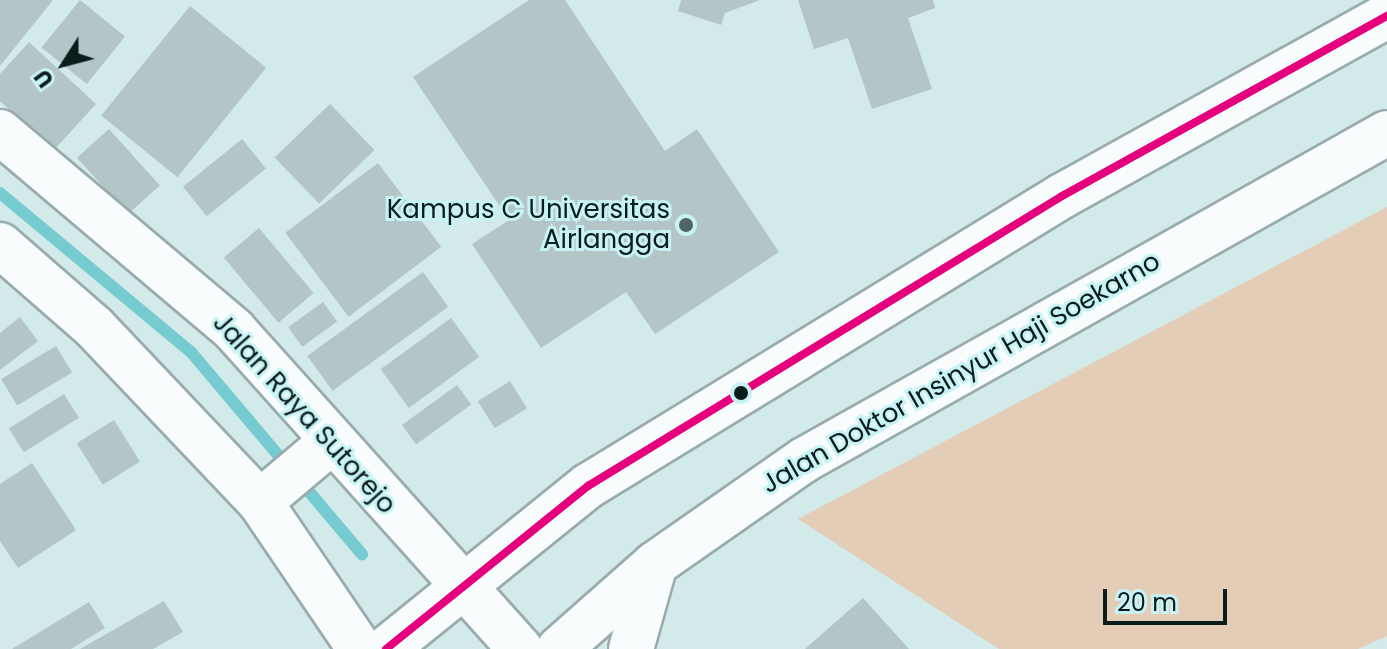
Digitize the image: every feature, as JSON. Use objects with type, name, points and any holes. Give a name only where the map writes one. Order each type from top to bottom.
[{"type":"main road","points":[[0,245],[94,327],[266,498],[379,647],[588,486],[1062,196],[1387,16]]},
{"type":"main road","name":"Jalan Raya Sutorejo","points":[[0,132],[234,330],[324,449],[447,594],[520,649]]},
{"type":"main road","name":"Jalan Doktor Insinyur Haji Soekarno","points":[[559,649],[655,564],[804,460],[1387,133]]},
{"type":"main road","points":[[266,498],[324,449]]},
{"type":"main road","points":[[631,649],[655,564]]},
{"type":"shaded area","points":[[1387,207],[1387,636],[1358,649],[999,649],[798,519]]},
{"type":"building","points":[[0,0],[53,0],[0,66]]},
{"type":"building","points":[[80,0],[125,37],[87,84],[42,47]]},
{"type":"building","points":[[529,0],[565,0],[665,151],[697,129],[779,252],[655,334],[626,292],[541,348],[472,244],[509,220],[413,77]]},
{"type":"building","points":[[681,0],[760,0],[725,13],[721,25],[678,11]]},
{"type":"building","points":[[798,0],[933,0],[935,8],[908,18],[932,89],[872,109],[848,38],[814,49]]},
{"type":"building","points":[[190,6],[266,68],[177,177],[101,116]]},
{"type":"building","points":[[29,42],[96,104],[54,150],[0,101],[0,74]]},
{"type":"building","points":[[330,104],[374,150],[319,204],[275,157]]},
{"type":"building","points":[[109,129],[160,185],[128,214],[77,158]]},
{"type":"building","points":[[242,139],[266,169],[207,216],[183,187]]},
{"type":"building","points":[[378,163],[441,247],[349,317],[285,233]]},
{"type":"building","points":[[259,228],[314,293],[278,323],[224,258]]},
{"type":"building","points":[[423,272],[448,307],[333,391],[307,356]]},
{"type":"building","points":[[323,302],[337,321],[302,347],[288,327]]},
{"type":"building","points":[[20,317],[38,341],[0,370],[0,333]]},
{"type":"building","points":[[451,318],[479,357],[409,408],[381,369]]},
{"type":"building","points":[[56,346],[72,373],[17,406],[1,379]]},
{"type":"building","points":[[510,381],[527,408],[495,428],[478,401]]},
{"type":"building","points":[[457,385],[471,404],[416,444],[402,425]]},
{"type":"building","points":[[64,394],[79,418],[24,452],[9,428]]},
{"type":"building","points":[[114,420],[140,462],[103,485],[77,443]]},
{"type":"building","points":[[32,463],[76,530],[18,568],[0,541],[0,484]]},
{"type":"building","points":[[863,598],[909,649],[805,649]]},
{"type":"building","points":[[164,601],[183,632],[153,649],[80,649]]},
{"type":"building","points":[[89,602],[105,628],[71,649],[12,649]]},
{"type":"waterway","points":[[0,193],[191,352],[362,554]]},
{"type":"transit line","points":[[386,649],[588,486],[1062,196],[1387,16]]},
{"type":"place","name":"Kampus C Universitas Airlangga","points":[[686,225]]}]
